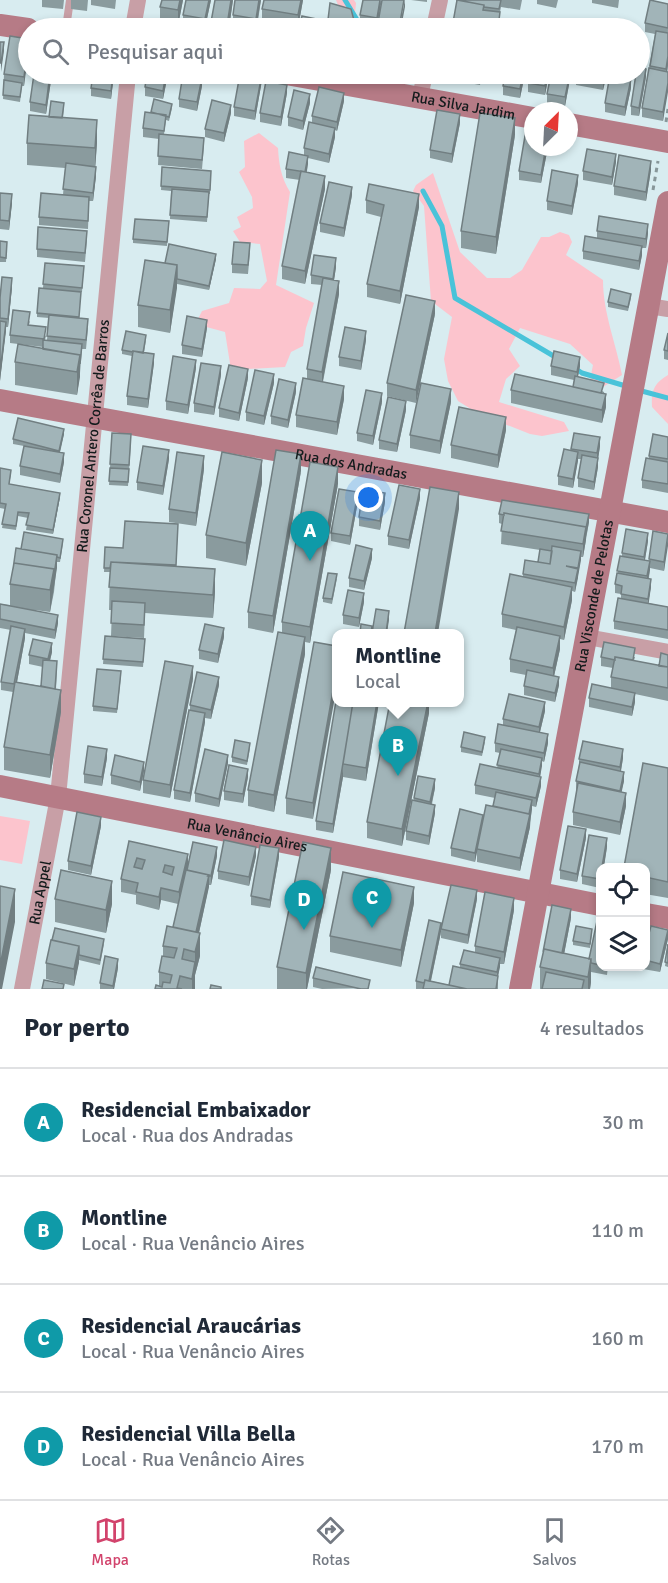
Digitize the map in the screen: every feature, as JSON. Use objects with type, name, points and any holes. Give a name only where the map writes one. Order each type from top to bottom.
[{"type":"street","points":[[135,18],[138,0]]},
{"type":"street","points":[[436,18],[440,0]]},
{"type":"street","points":[[0,24],[18,27]]},
{"type":"street","name":"Rua Coronel Antero Corrêa de Barros","points":[[58,797],[127,84]]},
{"type":"street","name":"Rua Silva Jardim","points":[[344,84],[524,116]]},
{"type":"street","points":[[420,97],[423,84]]},
{"type":"street","points":[[578,126],[664,141]]},
{"type":"street","name":"Rua Visconde de Pelotas","points":[[520,989],[610,512],[659,308],[660,199]]},
{"type":"street","name":"Rua dos Andradas","points":[[0,400],[668,522]]},
{"type":"street","points":[[587,637],[668,652]]},
{"type":"street","name":"Rua Venâncio Aires","points":[[0,786],[596,904]]},
{"type":"street","name":"Rua Appel","points":[[22,989],[58,797]]},
{"type":"street","points":[[650,915],[668,918]]},
{"type":"lane","points":[[67,18],[70,0]]},
{"type":"path","points":[[660,199],[668,109]]},
{"type":"shaded area","points":[[336,0],[354,0],[355,13],[338,5]]},
{"type":"shaded area","points":[[259,133],[278,148],[281,171],[290,192],[276,285],[314,303],[303,346],[291,352],[285,367],[231,370],[225,332],[199,325],[198,319],[202,311],[229,303],[234,288],[260,289],[267,281],[260,244],[240,242],[233,231],[241,227],[237,217],[253,208],[252,197],[239,172],[245,167],[244,141]]},
{"type":"shaded area","points":[[433,173],[460,252],[487,278],[510,278],[522,270],[541,237],[549,237],[560,232],[569,235],[572,242],[566,255],[603,280],[607,316],[622,375],[603,387],[589,385],[593,365],[570,344],[520,328],[509,349],[520,366],[506,379],[499,402],[564,422],[569,431],[542,436],[530,434],[479,414],[458,401],[448,381],[444,359],[452,317],[431,301],[424,206],[413,191],[416,185]]},
{"type":"shaded area","points":[[668,375],[668,424],[652,407],[652,401],[657,384]]},
{"type":"shaded area","points":[[0,816],[30,821],[22,864],[0,860]]},
{"type":"building","points":[[162,0],[180,0],[178,10],[160,7]]},
{"type":"building","points":[[186,0],[209,0],[205,18],[183,15]]},
{"type":"building","points":[[215,0],[231,0],[228,18],[212,18]]},
{"type":"building","points":[[235,0],[259,0],[256,18],[233,15]]},
{"type":"building","points":[[264,0],[301,0],[298,15],[262,9]]},
{"type":"building","points":[[363,0],[380,0],[377,18],[360,15]]},
{"type":"building","points":[[382,0],[404,0],[401,18],[379,18]]},
{"type":"building","points":[[457,0],[484,5],[483,10],[500,12],[499,18],[454,18]]},
{"type":"building","points":[[458,0],[501,0],[499,9]]},
{"type":"building","points":[[650,0],[668,4],[668,28],[650,24],[650,18],[646,18]]},
{"type":"building","points":[[330,3],[351,9],[353,18],[328,18]]},
{"type":"building","points":[[656,31],[668,33],[666,69],[650,66]]},
{"type":"building","points":[[10,36],[18,37],[18,76],[4,74]]},
{"type":"building","points":[[0,42],[4,42],[1,63],[0,63]]},
{"type":"building","points":[[650,68],[668,72],[663,112],[642,108],[646,84],[650,84]]},
{"type":"building","points":[[4,80],[22,84],[20,97],[3,95]]},
{"type":"building","points":[[33,84],[49,84],[46,105],[30,102]]},
{"type":"building","points":[[92,84],[112,84],[111,91],[91,88]]},
{"type":"building","points":[[145,84],[164,84],[163,91],[145,87]]},
{"type":"building","points":[[181,84],[201,84],[197,102],[179,99]]},
{"type":"building","points":[[238,84],[260,84],[255,111],[234,107]]},
{"type":"building","points":[[265,84],[287,85],[281,117],[260,113]]},
{"type":"building","points":[[503,84],[521,84],[520,89],[503,86]]},
{"type":"building","points":[[549,84],[568,84],[565,97],[547,94]]},
{"type":"building","points":[[608,84],[630,84],[625,107],[605,103]]},
{"type":"building","points":[[634,84],[643,84],[639,108],[631,106]]},
{"type":"building","points":[[319,87],[344,93],[337,122],[312,116]]},
{"type":"building","points":[[294,90],[310,94],[303,121],[288,117]]},
{"type":"building","points":[[154,99],[172,104],[169,117],[151,112]]},
{"type":"building","points":[[212,100],[231,105],[224,133],[205,129]]},
{"type":"building","points":[[51,101],[64,103],[62,118],[49,117]]},
{"type":"building","points":[[437,110],[460,114],[452,154],[430,150]]},
{"type":"building","points":[[145,112],[166,115],[164,131],[143,128]]},
{"type":"building","points":[[480,113],[515,118],[496,237],[461,231]]},
{"type":"building","points":[[29,115],[97,120],[95,148],[27,143]]},
{"type":"building","points":[[309,122],[335,128],[329,154],[304,148]]},
{"type":"building","points":[[159,134],[204,138],[202,160],[158,156]]},
{"type":"building","points":[[524,142],[524,156],[544,156],[541,175],[519,171]]},
{"type":"building","points":[[587,149],[616,154],[612,177],[583,171]]},
{"type":"building","points":[[289,152],[308,156],[305,172],[286,169]]},
{"type":"building","points":[[619,155],[651,161],[646,192],[614,186]]},
{"type":"building","points":[[66,163],[96,167],[93,193],[63,189]]},
{"type":"building","points":[[162,167],[211,171],[210,190],[161,186]]},
{"type":"building","points":[[552,170],[578,175],[572,206],[547,201]]},
{"type":"building","points":[[301,171],[325,176],[305,271],[282,266]]},
{"type":"building","points":[[329,182],[352,187],[344,228],[320,223]]},
{"type":"building","points":[[369,184],[419,194],[400,291],[367,284],[384,205],[366,200]]},
{"type":"building","points":[[172,189],[209,192],[207,217],[170,215]]},
{"type":"building","points":[[0,193],[12,194],[9,221],[0,220]]},
{"type":"building","points":[[41,193],[89,197],[88,221],[39,217]]},
{"type":"building","points":[[599,216],[648,224],[646,239],[597,231]]},
{"type":"building","points":[[135,219],[169,221],[167,242],[133,239]]},
{"type":"building","points":[[38,227],[87,231],[85,253],[37,249]]},
{"type":"building","points":[[585,236],[642,246],[639,261],[583,251]]},
{"type":"building","points":[[0,241],[7,242],[6,258],[0,257]]},
{"type":"building","points":[[234,242],[250,243],[248,265],[232,264]]},
{"type":"building","points":[[169,244],[216,254],[209,286],[177,279],[177,265],[165,263]]},
{"type":"building","points":[[314,255],[336,258],[333,279],[311,275]]},
{"type":"building","points":[[145,260],[177,265],[170,310],[138,305]]},
{"type":"building","points":[[45,263],[84,266],[82,288],[43,284]]},
{"type":"building","points":[[2,277],[12,278],[8,319],[0,318]]},
{"type":"building","points":[[323,278],[339,281],[322,372],[307,369]]},
{"type":"building","points":[[39,288],[81,292],[79,317],[37,313]]},
{"type":"building","points":[[611,289],[631,294],[628,307],[608,302]]},
{"type":"building","points":[[406,295],[435,301],[416,390],[387,383]]},
{"type":"building","points":[[13,310],[30,312],[28,325],[46,327],[44,339],[10,335]]},
{"type":"building","points":[[49,315],[88,319],[86,340],[47,336]]},
{"type":"building","points":[[187,316],[207,320],[202,349],[182,345]]},
{"type":"building","points":[[0,321],[6,322],[0,372]]},
{"type":"building","points":[[345,327],[366,331],[361,361],[339,357]]},
{"type":"building","points":[[126,331],[146,335],[143,353],[122,350]]},
{"type":"building","points":[[668,333],[668,351],[664,350]]},
{"type":"building","points":[[43,340],[82,344],[80,364],[80,355],[43,349]]},
{"type":"building","points":[[18,344],[80,355],[77,372],[15,362]]},
{"type":"building","points":[[133,351],[154,354],[148,399],[127,396]]},
{"type":"building","points":[[554,351],[580,357],[577,372],[551,366]]},
{"type":"building","points":[[173,356],[196,360],[188,405],[166,401]]},
{"type":"building","points":[[201,363],[221,366],[214,407],[194,403]]},
{"type":"building","points":[[229,365],[248,369],[239,413],[219,408]]},
{"type":"building","points":[[255,370],[274,374],[264,416],[246,412]]},
{"type":"building","points":[[515,374],[606,394],[602,410],[511,390]]},
{"type":"building","points":[[575,376],[604,383],[601,393],[573,387]]},
{"type":"building","points":[[303,378],[344,386],[337,422],[296,415]]},
{"type":"building","points":[[279,379],[296,383],[288,420],[271,416]]},
{"type":"building","points":[[421,383],[451,389],[440,441],[410,435]]},
{"type":"building","points":[[366,390],[382,393],[373,436],[357,433]]},
{"type":"building","points":[[388,397],[406,401],[397,444],[379,440]]},
{"type":"building","points":[[459,407],[506,417],[498,455],[451,445]]},
{"type":"building","points":[[18,418],[64,429],[59,451],[13,439]]},
{"type":"building","points":[[112,433],[131,434],[129,465],[110,464]]},
{"type":"building","points":[[574,433],[600,437],[597,453],[571,449]]},
{"type":"building","points":[[653,434],[668,437],[668,459],[649,456]]},
{"type":"building","points":[[24,446],[64,453],[60,474],[20,466]]},
{"type":"building","points":[[143,446],[169,450],[163,486],[137,482]]},
{"type":"building","points":[[564,449],[578,452],[573,479],[558,476]]},
{"type":"building","points":[[276,450],[301,454],[273,616],[248,612]]},
{"type":"building","points":[[177,452],[204,456],[196,513],[169,509]]},
{"type":"building","points":[[222,452],[262,460],[246,543],[206,535]]},
{"type":"building","points":[[582,455],[598,458],[594,482],[578,478]]},
{"type":"building","points":[[646,458],[668,462],[668,484],[642,480]]},
{"type":"building","points":[[310,462],[338,467],[310,627],[282,622]]},
{"type":"building","points":[[0,468],[11,470],[9,484],[60,493],[53,530],[26,525],[29,513],[18,512],[16,526],[2,524],[6,504],[0,503]]},
{"type":"building","points":[[110,468],[129,469],[128,482],[109,481]]},
{"type":"building","points":[[399,485],[420,489],[409,540],[388,536]]},
{"type":"building","points":[[430,487],[459,492],[436,629],[405,629]]},
{"type":"building","points":[[339,489],[358,492],[350,536],[331,533]]},
{"type":"building","points":[[363,489],[385,493],[380,521],[359,517]]},
{"type":"building","points":[[502,500],[589,514],[586,528],[499,514]]},
{"type":"building","points":[[504,513],[586,527],[583,544],[501,531]]},
{"type":"building","points":[[125,521],[178,524],[176,565],[111,562],[110,568],[104,568],[105,547],[123,548]]},
{"type":"building","points":[[626,529],[648,533],[644,557],[622,553]]},
{"type":"building","points":[[653,531],[668,534],[664,562],[649,559]]},
{"type":"building","points":[[24,532],[63,539],[60,558],[57,555],[21,549]]},
{"type":"building","points":[[356,545],[372,549],[364,581],[349,578]]},
{"type":"building","points":[[552,546],[581,551],[578,568],[566,566],[578,569],[575,583],[523,574],[525,560],[550,564]]},
{"type":"building","points":[[16,548],[57,555],[54,575],[54,569],[14,563],[13,569]]},
{"type":"building","points":[[540,549],[552,551],[550,564],[538,562]]},
{"type":"building","points":[[620,556],[650,561],[647,576],[617,571]]},
{"type":"building","points":[[111,562],[215,569],[213,595],[109,587]]},
{"type":"building","points":[[14,563],[54,569],[50,590],[10,584]]},
{"type":"building","points":[[328,573],[337,574],[332,599],[323,598]]},
{"type":"building","points":[[617,573],[651,579],[648,599],[621,594],[622,586],[615,584]]},
{"type":"building","points":[[510,574],[572,587],[564,627],[502,614]]},
{"type":"building","points":[[348,590],[364,593],[359,618],[343,615]]},
{"type":"building","points":[[618,598],[668,607],[668,630],[614,621]]},
{"type":"building","points":[[112,601],[145,603],[144,625],[111,623]]},
{"type":"building","points":[[0,604],[58,615],[55,630],[0,619]]},
{"type":"building","points":[[376,609],[389,611],[387,629],[373,629]]},
{"type":"building","points":[[205,624],[224,628],[218,654],[199,650]]},
{"type":"building","points":[[361,624],[372,626],[372,629],[360,629]]},
{"type":"building","points":[[11,626],[25,629],[14,684],[1,682]]},
{"type":"building","points":[[517,627],[560,636],[553,668],[510,659]]},
{"type":"building","points":[[278,632],[305,637],[274,795],[248,790]]},
{"type":"building","points":[[105,636],[145,639],[143,662],[103,659]]},
{"type":"building","points":[[33,639],[52,643],[48,659],[29,655]]},
{"type":"building","points":[[314,642],[332,645],[332,696],[313,803],[286,798]]},
{"type":"building","points":[[604,642],[635,648],[633,660],[601,657]]},
{"type":"building","points":[[661,653],[668,655],[668,667],[659,666]]},
{"type":"building","points":[[615,657],[668,667],[668,688],[611,677]]},
{"type":"building","points":[[43,660],[57,661],[55,689],[41,686]]},
{"type":"building","points":[[165,661],[193,666],[170,785],[143,780]]},
{"type":"building","points":[[97,669],[121,671],[117,709],[93,706]]},
{"type":"building","points":[[527,670],[559,677],[555,693],[524,686]]},
{"type":"building","points":[[197,672],[219,677],[211,710],[190,705]]},
{"type":"building","points":[[15,682],[61,690],[50,755],[4,747]]},
{"type":"building","points":[[592,684],[635,693],[632,707],[589,698]]},
{"type":"building","points":[[509,694],[545,702],[539,727],[503,719]]},
{"type":"building","points":[[335,707],[352,707],[333,824],[316,821]]},
{"type":"building","points":[[352,707],[376,707],[366,768],[343,764]]},
{"type":"building","points":[[389,707],[427,707],[402,829],[367,822]]},
{"type":"building","points":[[189,710],[205,713],[190,793],[174,790]]},
{"type":"building","points":[[498,724],[548,734],[544,753],[495,743]]},
{"type":"building","points":[[464,732],[485,737],[482,752],[461,747]]},
{"type":"building","points":[[235,740],[250,743],[247,761],[232,757]]},
{"type":"building","points":[[583,741],[623,749],[620,767],[579,759]]},
{"type":"building","points":[[88,746],[107,749],[102,777],[84,774]]},
{"type":"building","points":[[205,749],[228,755],[219,799],[195,793]]},
{"type":"building","points":[[501,749],[542,758],[539,774],[497,765]]},
{"type":"building","points":[[115,755],[144,762],[140,782],[111,775]]},
{"type":"building","points":[[580,762],[624,772],[620,791],[576,781]]},
{"type":"building","points":[[643,763],[668,768],[668,882],[650,878],[650,863],[625,863]]},
{"type":"building","points":[[480,764],[541,777],[536,798],[475,785]]},
{"type":"building","points":[[229,765],[248,769],[243,794],[224,791]]},
{"type":"building","points":[[418,776],[435,779],[430,802],[414,798]]},
{"type":"building","points":[[578,783],[626,793],[620,822],[573,812]]},
{"type":"building","points":[[496,792],[532,800],[529,814],[493,806]]},
{"type":"building","points":[[412,800],[435,805],[429,836],[406,831]]},
{"type":"building","points":[[486,805],[530,814],[520,858],[477,849]]},
{"type":"building","points":[[460,809],[483,815],[475,853],[451,848]]},
{"type":"building","points":[[77,812],[101,817],[91,866],[68,861]]},
{"type":"building","points":[[568,826],[586,829],[577,874],[560,870]]},
{"type":"building","points":[[589,835],[607,838],[603,863],[596,863],[596,878],[582,876]]},
{"type":"building","points":[[224,840],[256,847],[249,877],[218,871]]},
{"type":"building","points":[[129,841],[188,854],[179,892],[161,888],[159,897],[136,892],[138,883],[121,879]],"holes":[[[137,858],[145,860],[142,869],[134,867]],[[165,865],[174,867],[172,875],[163,872]]]},
{"type":"building","points":[[193,842],[217,847],[211,876],[187,870]]},
{"type":"building","points":[[303,842],[331,848],[306,973],[277,967]]},
{"type":"building","points":[[260,845],[279,848],[270,900],[251,896]]},
{"type":"building","points":[[61,870],[112,881],[106,910],[55,899]]},
{"type":"building","points":[[186,870],[209,875],[196,932],[173,927]]},
{"type":"building","points":[[343,872],[414,887],[401,950],[330,936]]},
{"type":"building","points":[[451,885],[477,890],[468,935],[441,929]]},
{"type":"building","points":[[0,886],[15,889],[0,966]]},
{"type":"building","points":[[485,892],[514,898],[504,952],[475,946]]},
{"type":"building","points":[[552,905],[571,909],[562,953],[544,949],[543,952]]},
{"type":"building","points":[[429,920],[441,923],[429,981],[425,980],[424,983],[416,981]]},
{"type":"building","points":[[167,926],[200,933],[195,952],[184,949],[182,959],[195,962],[192,979],[180,976],[177,988],[182,989],[155,989],[156,985],[162,987],[163,982],[170,983],[172,975],[159,972],[162,956],[174,958],[177,948],[163,946]]},
{"type":"building","points":[[576,926],[592,929],[590,944],[573,941]]},
{"type":"building","points":[[596,926],[596,964],[591,963],[589,959]]},
{"type":"building","points":[[651,926],[668,930],[660,964],[650,961]]},
{"type":"building","points":[[55,928],[104,939],[100,960],[79,955],[79,946],[52,940]]},
{"type":"building","points":[[51,940],[79,946],[74,969],[46,963]]},
{"type":"building","points":[[668,944],[668,963],[665,962]]},
{"type":"building","points":[[544,949],[591,959],[588,977],[540,967]]},
{"type":"building","points":[[464,950],[500,958],[497,972],[460,964]]},
{"type":"building","points":[[105,956],[118,959],[113,986],[100,983]]},
{"type":"building","points":[[453,966],[498,976],[496,989],[467,989],[449,985]]},
{"type":"building","points":[[316,967],[370,980],[368,989],[313,978]]},
{"type":"building","points":[[546,972],[584,980],[582,989],[542,989]]},
{"type":"building","points":[[44,980],[64,984],[63,989],[42,989]]},
{"type":"building","points":[[425,980],[467,989],[423,989]]},
{"type":"building","points":[[211,985],[221,987],[221,989],[210,989]]},
{"type":"waterway","points":[[345,0],[356,18]]},
{"type":"waterway","points":[[423,191],[442,226],[455,298],[557,358]]},
{"type":"waterway","points":[[573,367],[582,373],[629,387]]},
{"type":"waterway","points":[[638,390],[668,398]]},
{"type":"place","name":"Residencial Embaixador","points":[[310,561]]},
{"type":"place","name":"Montline","points":[[398,776]]},
{"type":"place","name":"Residencial Araucárias","points":[[372,928]]},
{"type":"place","name":"Residencial Villa Bella","points":[[304,930]]}]
